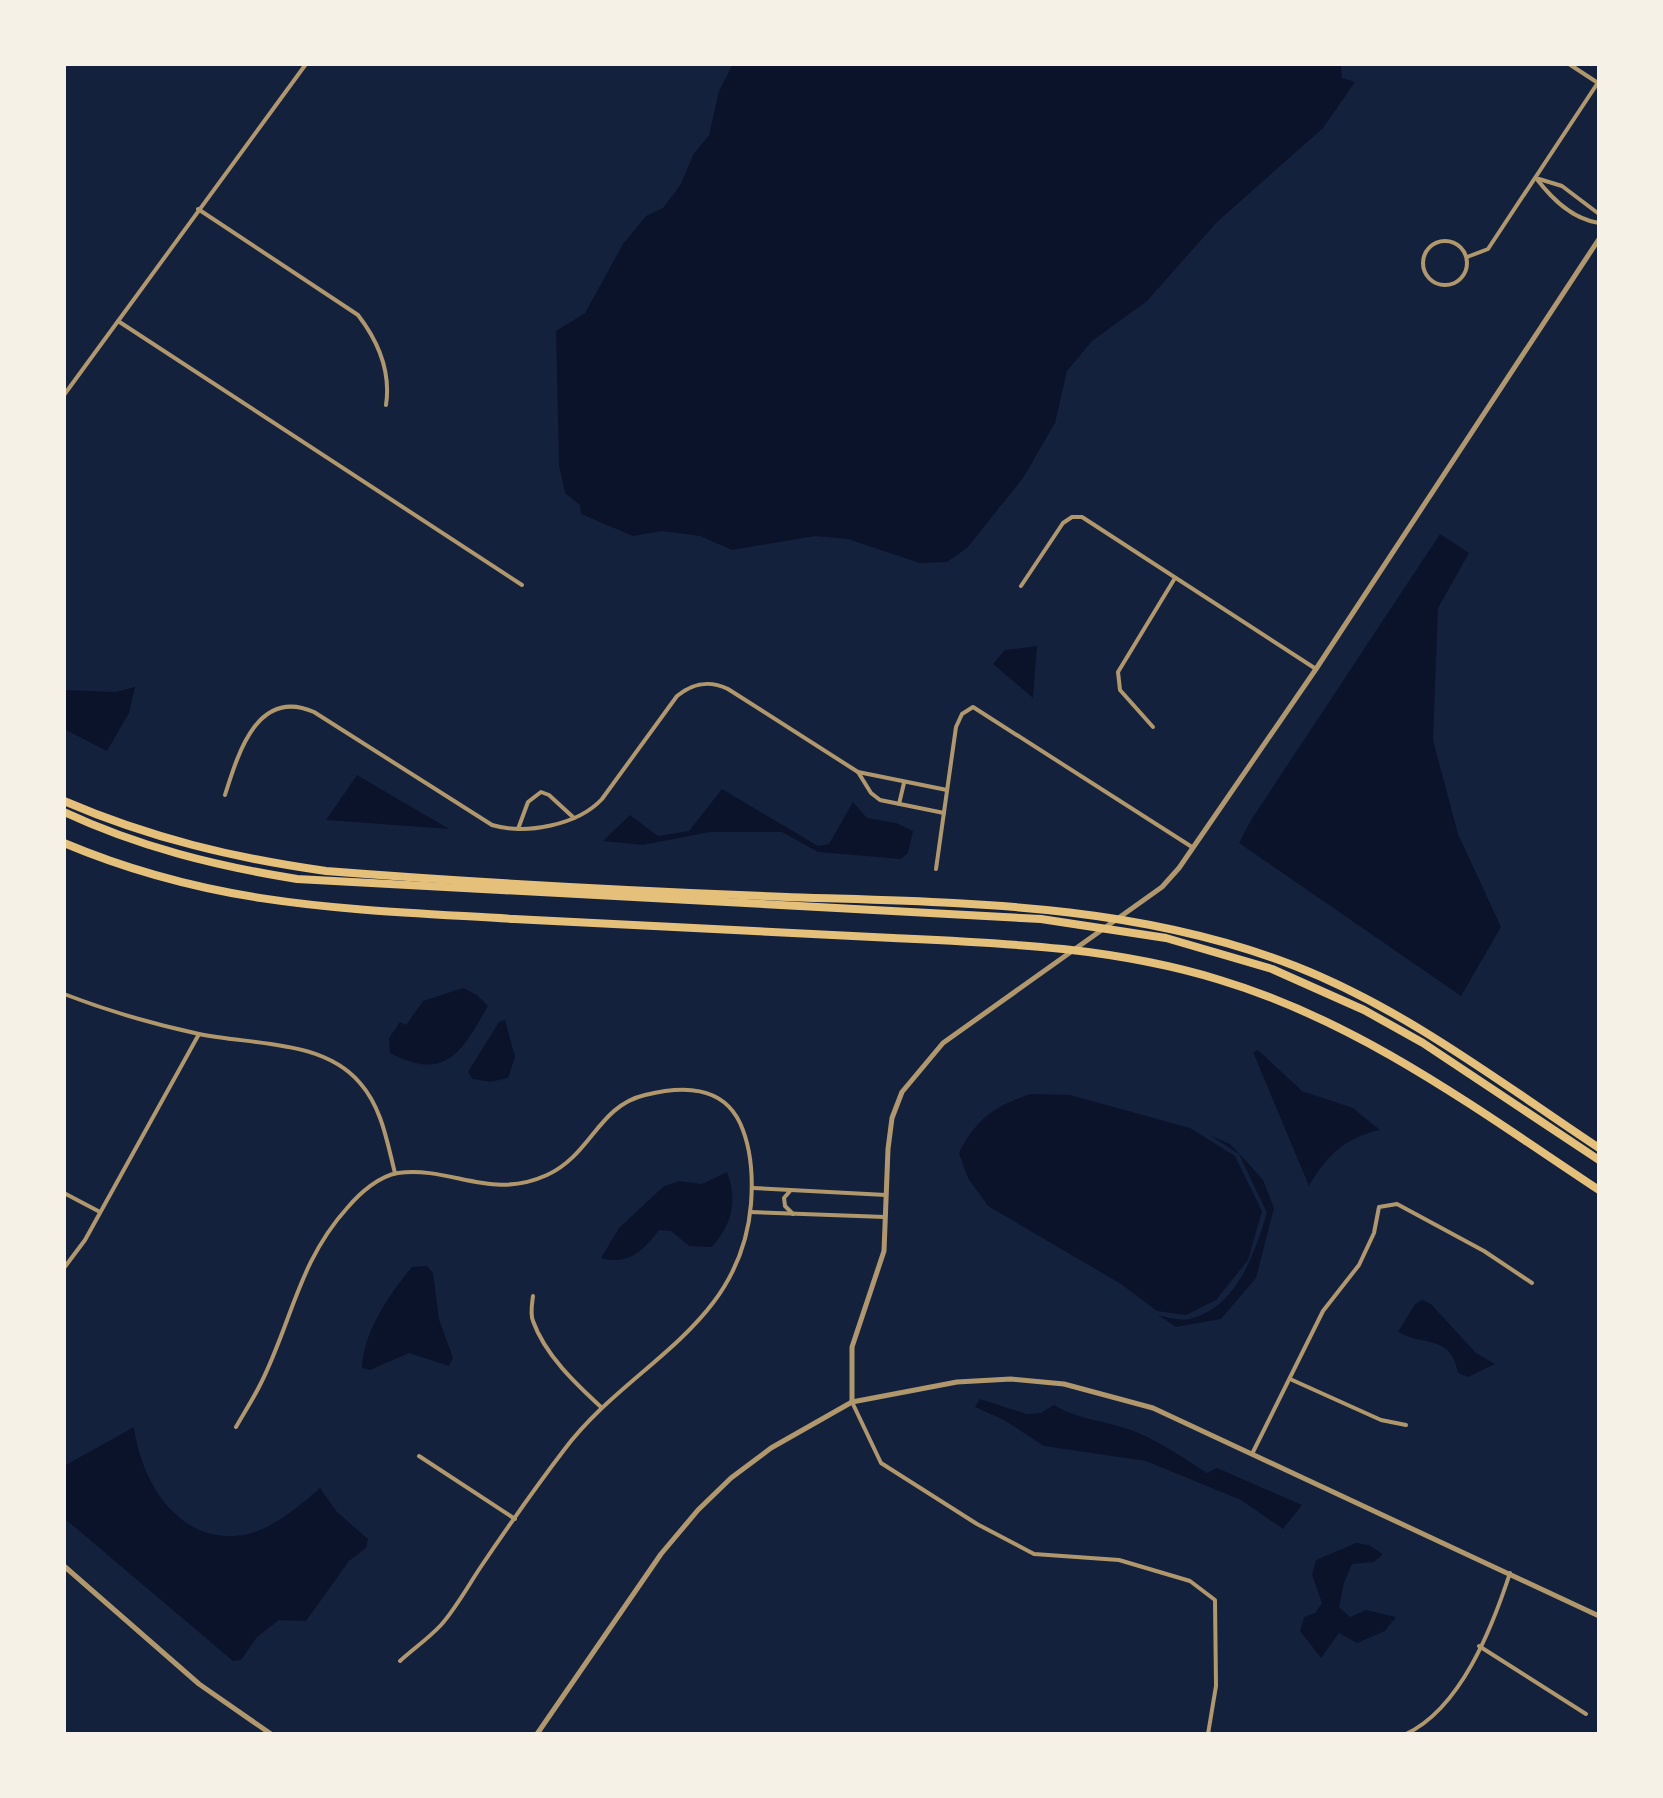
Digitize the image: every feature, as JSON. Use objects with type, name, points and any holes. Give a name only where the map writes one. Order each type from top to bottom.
[{"type":"highway","points":[[64,801],[187,846],[245,859],[326,871],[1056,909],[1179,930],[1297,967],[1368,1000],[1425,1033],[1599,1148]]},
{"type":"highway","points":[[64,812],[116,835],[184,857],[320,882],[1041,919],[1166,938],[1293,977],[1364,1010],[1423,1043],[1599,1160]]},
{"type":"highway","points":[[64,843],[168,881],[300,905],[1004,943],[1136,959],[1219,980],[1335,1025],[1406,1063],[1599,1190]]},
{"type":"street","points":[[64,395],[306,64]]},
{"type":"street","points":[[1467,257],[1488,249],[1598,82],[1569,64]]},
{"type":"street","points":[[1536,178],[1562,186],[1599,214]]},
{"type":"street","points":[[1536,178],[1553,200],[1587,221],[1599,223]]},
{"type":"street","points":[[198,209],[358,315],[373,334],[382,359],[389,387],[386,405]]},
{"type":"street","points":[[1208,1734],[1216,1686],[1215,1600],[1190,1581],[1119,1560],[1034,1554],[977,1524],[881,1463],[852,1402],[852,1347],[884,1251],[892,1118],[902,1092],[916,1071],[943,1043],[1162,887],[1316,669],[1599,239]]},
{"type":"street","points":[[1437,242],[1459,245],[1467,257],[1466,272],[1449,285],[1435,283],[1423,266],[1426,252],[1437,242]]},
{"type":"street","points":[[118,321],[522,585]]},
{"type":"street","points":[[1021,586],[1063,523],[1072,517],[1082,517],[1316,669]]},
{"type":"street","points":[[1153,727],[1120,690],[1118,672],[1175,578]]},
{"type":"street","points":[[225,795],[239,752],[255,724],[274,709],[297,707],[314,712],[483,821],[518,829],[574,818],[602,799],[677,696],[698,684],[728,689],[858,772],[947,790]]},
{"type":"street","points":[[936,869],[958,720],[966,709],[980,708],[1192,847]]},
{"type":"street","points":[[858,772],[875,797],[944,813]]},
{"type":"street","points":[[899,804],[904,783]]},
{"type":"street","points":[[518,829],[528,802],[541,792],[549,795],[574,818]]},
{"type":"street","points":[[64,994],[199,1034],[291,1047],[339,1066],[359,1081],[378,1110],[395,1173]]},
{"type":"street","points":[[64,1268],[100,1212],[199,1034]]},
{"type":"street","points":[[236,1427],[261,1383],[306,1267],[326,1231],[362,1190],[395,1173],[434,1174],[464,1182],[514,1187],[548,1175],[576,1158],[611,1110],[642,1095],[681,1089],[709,1091],[734,1109],[747,1137],[752,1188],[749,1229],[732,1273],[704,1317],[601,1407],[566,1447],[443,1623],[400,1661]]},
{"type":"street","points":[[752,1188],[886,1195]]},
{"type":"street","points":[[790,1191],[784,1198],[785,1206],[793,1214]]},
{"type":"street","points":[[64,1193],[100,1212]]},
{"type":"street","points":[[1253,1452],[1323,1311],[1359,1265],[1374,1233],[1379,1207],[1397,1204],[1484,1251],[1532,1283]]},
{"type":"street","points":[[750,1212],[885,1217]]},
{"type":"street","points":[[533,1296],[531,1319],[551,1352],[575,1383],[601,1407]]},
{"type":"street","points":[[537,1734],[661,1554],[698,1510],[771,1448],[852,1402],[957,1382],[1011,1379],[1064,1384],[1153,1408],[1599,1616]]},
{"type":"street","points":[[1290,1379],[1381,1420],[1406,1425]]},
{"type":"street","points":[[419,1456],[515,1519]]},
{"type":"street","points":[[64,1566],[199,1684],[271,1734]]},
{"type":"street","points":[[1406,1734],[1447,1703],[1467,1674],[1510,1573]]},
{"type":"street","points":[[1479,1646],[1586,1714]]},
{"type":"water","points":[[733,64],[1341,64],[1342,78],[1355,82],[1323,128],[1217,222],[1147,301],[1092,341],[1067,371],[1055,423],[1023,478],[967,548],[947,562],[920,563],[848,539],[815,536],[732,550],[700,536],[662,531],[633,536],[581,514],[580,505],[565,493],[559,465],[556,331],[585,313],[623,244],[646,216],[663,208],[681,184],[693,155],[709,135],[719,91]]},
{"type":"water","points":[[1440,534],[1469,553],[1438,608],[1433,740],[1458,834],[1501,927],[1461,996],[1239,843],[1251,820]]},
{"type":"water","points":[[1037,646],[1033,698],[993,664],[1005,650]]},
{"type":"water","points":[[135,687],[129,713],[107,751],[64,729],[64,690],[115,692]]},
{"type":"water","points":[[357,775],[449,829],[326,820]]},
{"type":"water","points":[[722,789],[818,846],[829,844],[853,802],[867,818],[896,823],[913,831],[908,853],[901,859],[818,852],[782,832],[710,832],[643,845],[603,841],[630,815],[658,836],[689,831]]},
{"type":"water","points":[[463,988],[477,995],[488,1006],[469,1037],[450,1058],[425,1064],[390,1053],[389,1038],[400,1022],[406,1025],[423,1001]]},
{"type":"water","points":[[505,1020],[515,1057],[508,1078],[490,1082],[468,1078],[472,1078],[468,1072],[499,1022]]},
{"type":"water","points":[[1258,1050],[1302,1091],[1353,1108],[1380,1130],[1338,1149],[1309,1186],[1253,1052]]},
{"type":"water","points":[[1031,1094],[1070,1095],[1190,1128],[1235,1156],[1262,1211],[1248,1260],[1216,1300],[1186,1315],[1157,1311],[1121,1284],[988,1206],[968,1178],[959,1153],[972,1131],[988,1115],[1007,1103]]},
{"type":"water","points":[[1209,1135],[1230,1144],[1263,1180],[1274,1208],[1256,1278],[1221,1319],[1176,1327],[1158,1315],[1189,1319],[1220,1304],[1249,1262],[1267,1213],[1239,1154]]},
{"type":"water","points":[[727,1172],[732,1193],[731,1212],[724,1230],[712,1247],[689,1246],[671,1231],[659,1230],[634,1255],[619,1260],[601,1258],[619,1228],[664,1186],[679,1181],[702,1184]]},
{"type":"water","points":[[427,1266],[433,1273],[439,1319],[453,1358],[449,1366],[409,1353],[370,1370],[362,1368],[372,1327],[387,1301],[412,1267]]},
{"type":"water","points":[[1422,1300],[1431,1304],[1476,1353],[1495,1364],[1468,1377],[1458,1373],[1455,1361],[1443,1347],[1398,1332],[1415,1304]]},
{"type":"water","points":[[980,1399],[1027,1414],[1041,1413],[1054,1405],[1073,1414],[1126,1428],[1173,1451],[1207,1473],[1217,1468],[1302,1505],[1283,1529],[1241,1500],[1146,1461],[1044,1446],[1004,1420],[975,1407]]},
{"type":"water","points":[[134,1427],[152,1484],[178,1516],[194,1527],[213,1534],[234,1536],[258,1531],[280,1519],[320,1488],[337,1512],[368,1539],[366,1548],[349,1561],[306,1621],[279,1620],[257,1637],[241,1660],[233,1661],[64,1518],[64,1466]]},
{"type":"water","points":[[1356,1543],[1369,1545],[1383,1554],[1374,1562],[1352,1564],[1339,1607],[1350,1617],[1366,1610],[1396,1617],[1385,1631],[1357,1643],[1339,1633],[1321,1658],[1300,1631],[1304,1617],[1315,1613],[1322,1603],[1312,1575],[1316,1560]]}]
